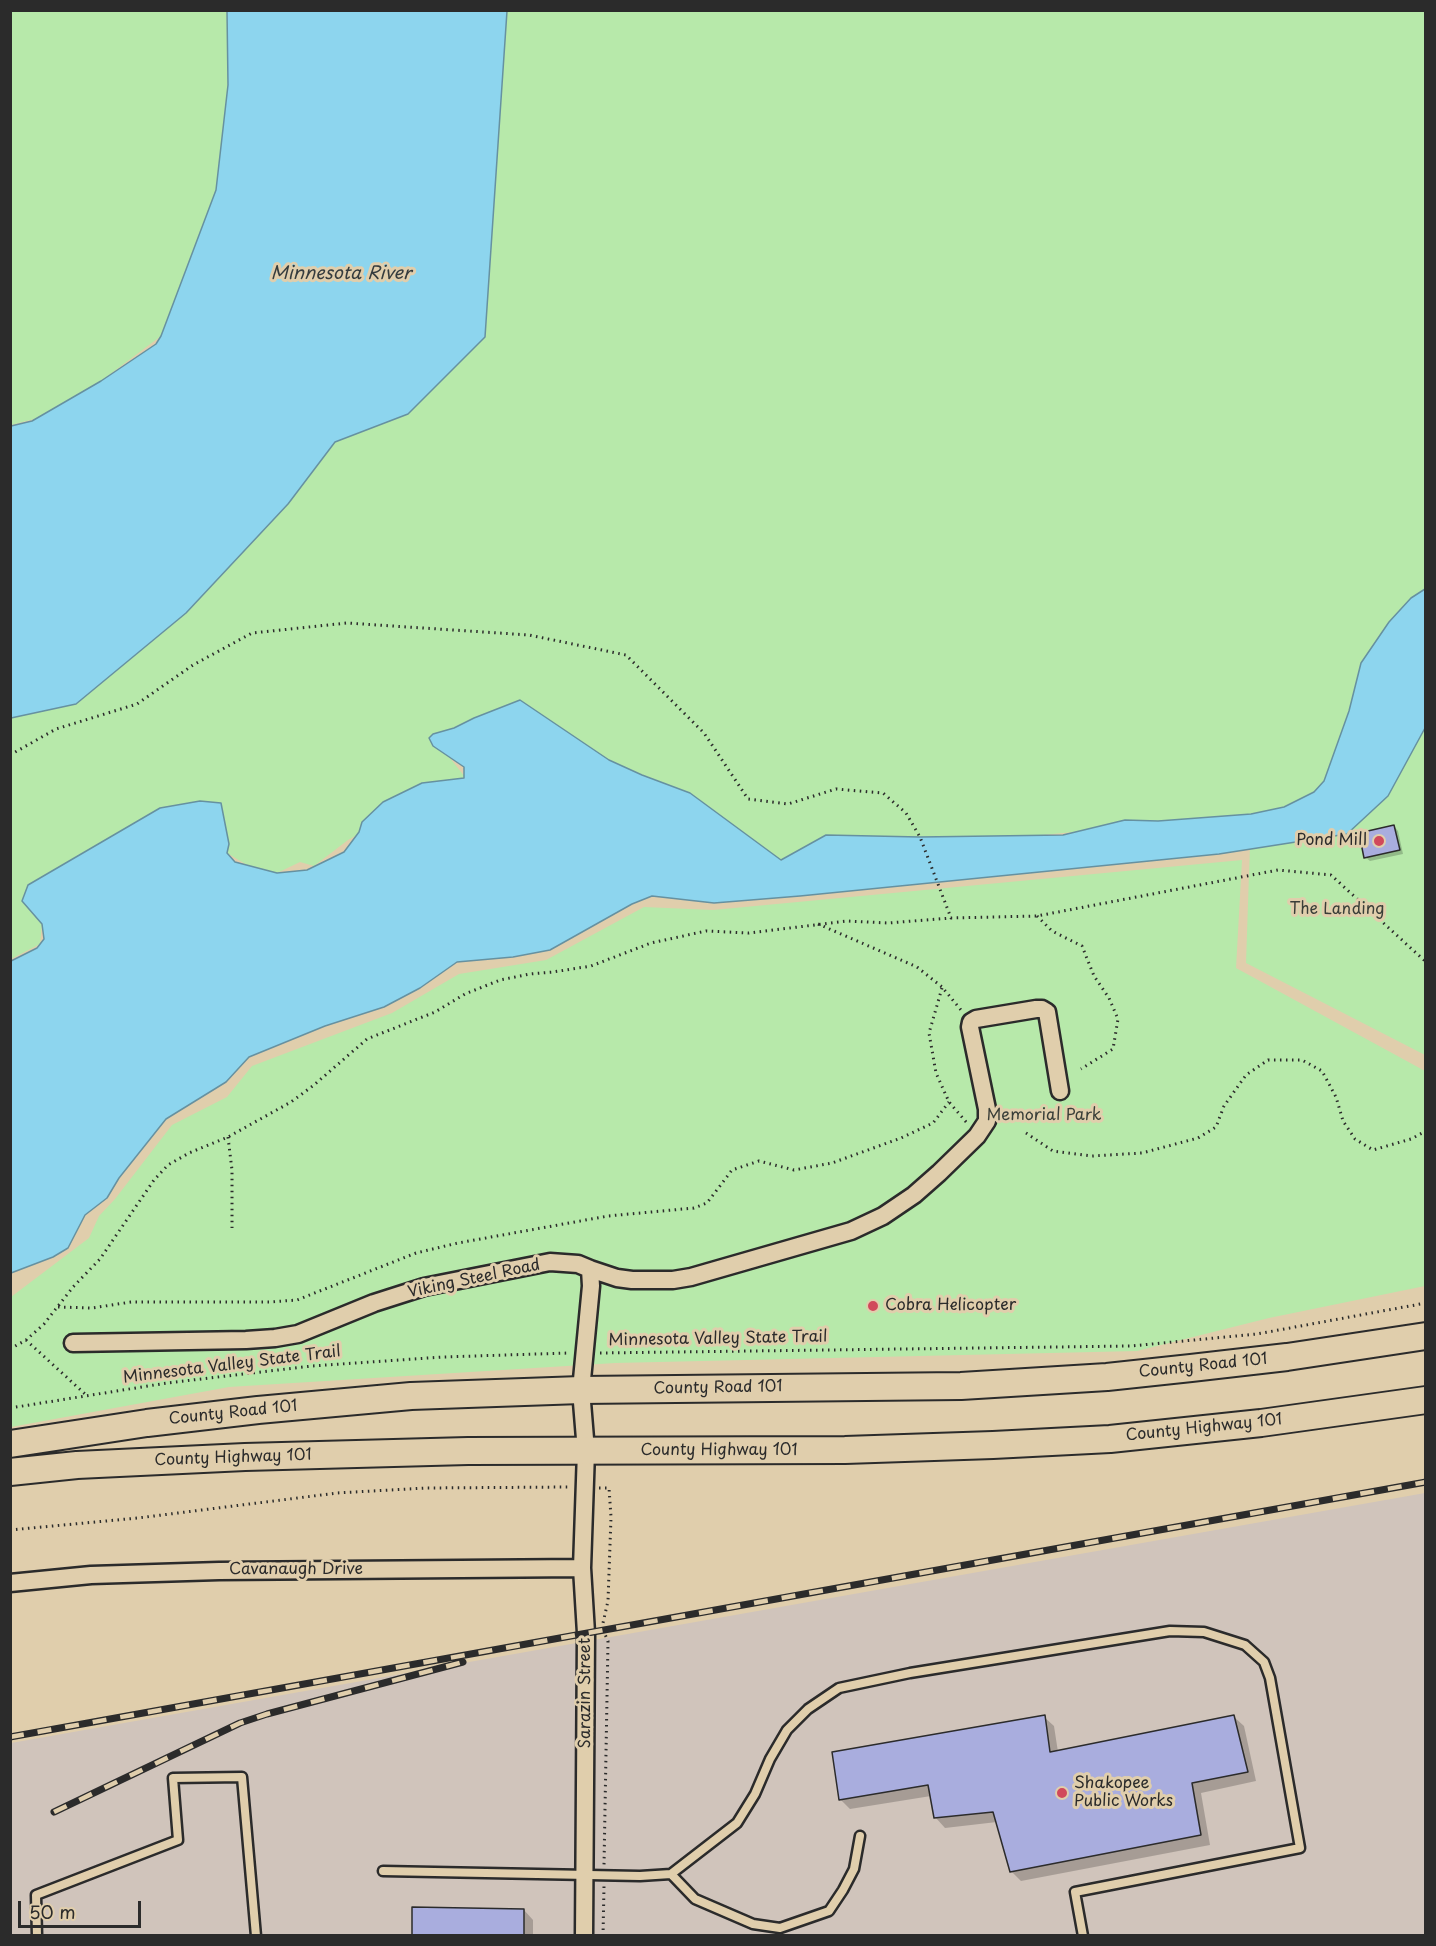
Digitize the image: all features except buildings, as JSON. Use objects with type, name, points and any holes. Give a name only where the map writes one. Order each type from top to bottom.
[{"type":"main road","name":"County Road 101","points":[[10,1444],[128,1426],[258,1410],[411,1396],[582,1390],[961,1386],[1107,1377],[1201,1367],[1287,1357],[1425,1336]]},
{"type":"main road","name":"County Highway 101","points":[[10,1472],[77,1465],[257,1456],[468,1451],[914,1449],[1110,1439],[1261,1423],[1425,1400]]},
{"type":"street","points":[[977,1136],[987,1121],[987,1109],[970,1027],[971,1022],[976,1019],[1036,1009],[1047,1012],[1060,1091]]},
{"type":"street","name":"Viking Steel Road","points":[[73,1343],[275,1338],[298,1334],[374,1303],[424,1287],[550,1262],[578,1264],[617,1278],[632,1280],[673,1280],[691,1276],[850,1231],[883,1216],[914,1195],[977,1136]]},
{"type":"street","points":[[586,1451],[582,1390],[591,1286],[590,1269]]},
{"type":"street","name":"Sarazin Street","points":[[584,1935],[586,1633],[582,1568],[586,1451]]},
{"type":"street","name":"Cavanaugh Drive","points":[[10,1583],[91,1575],[219,1570],[582,1568]]},
{"type":"lane","points":[[383,1871],[640,1876],[672,1874],[736,1823],[755,1794],[770,1759],[787,1730],[808,1709],[839,1688],[921,1671],[1170,1631],[1204,1632],[1245,1645],[1264,1662],[1270,1678],[1300,1848],[1076,1892],[1083,1935]]},
{"type":"lane","points":[[37,1935],[36,1895],[178,1840],[173,1778],[242,1777],[256,1935]]},
{"type":"lane","points":[[672,1874],[694,1899],[753,1924],[780,1928],[829,1911],[854,1869],[860,1836]]},
{"type":"path","points":[[10,755],[56,729],[137,704],[193,665],[252,633],[347,623],[529,635],[626,655],[704,733],[748,799],[788,804],[836,789],[883,793],[906,813],[920,837],[951,918]]},
{"type":"path","points":[[10,1349],[26,1340],[100,1259],[121,1232],[154,1180],[168,1165],[189,1153],[228,1137],[291,1102],[368,1039],[435,1012],[465,994],[500,980],[591,966],[651,943],[706,931],[749,933],[847,921],[888,923],[951,918],[1037,916],[1278,870],[1331,875],[1425,962]]},
{"type":"path","points":[[1037,916],[1052,931],[1083,946],[1094,976],[1109,998],[1118,1019],[1113,1049],[1081,1070]]},
{"type":"path","points":[[816,923],[918,968],[942,987],[971,1022]]},
{"type":"path","points":[[942,987],[929,1033],[936,1073],[949,1102],[977,1136]]},
{"type":"path","points":[[1026,1133],[1053,1152],[1092,1156],[1142,1153],[1198,1138],[1216,1127],[1224,1106],[1246,1075],[1268,1060],[1302,1060],[1322,1071],[1336,1097],[1343,1121],[1355,1139],[1373,1150],[1411,1139],[1425,1131]]},
{"type":"path","points":[[58,1307],[92,1308],[131,1302],[297,1300],[416,1253],[458,1243],[608,1216],[694,1208],[707,1203],[732,1170],[759,1161],[794,1170],[832,1163],[901,1138],[933,1123],[949,1102]]},
{"type":"path","points":[[228,1137],[232,1170],[232,1228]]},
{"type":"path","name":"Minnesota Valley State Trail","points":[[10,1408],[167,1383],[312,1366],[443,1357],[1131,1346],[1257,1334],[1425,1303]]},
{"type":"path","points":[[26,1340],[86,1395]]},
{"type":"path","points":[[10,1530],[138,1518],[337,1493],[391,1489],[609,1488],[611,1517],[608,1601],[603,1618],[603,1630],[608,1641],[603,1935]]},
{"type":"shaded area","points":[[1425,1493],[1425,1935],[11,1936],[11,1743]]},
{"type":"green space","points":[[11,11],[227,11],[228,85],[216,190],[161,336],[101,381],[38,418],[11,425]]},
{"type":"green space","name":"The Landing","points":[[507,11],[1425,11],[1425,1055],[1246,963],[1251,815],[781,860],[641,774],[630,770],[442,748],[465,777],[348,840],[314,866],[300,862],[277,873],[247,865],[227,853],[31,911],[42,924],[40,944],[11,959],[11,717],[76,704],[186,613],[288,504],[335,442],[408,414],[500,97]]},
{"type":"green space","name":"Memorial Park","points":[[1242,860],[1236,968],[1425,1071],[1425,1286],[1269,1318],[1137,1351],[615,1363],[229,1387],[11,1427],[11,1297],[89,1238],[99,1216],[115,1199],[172,1125],[227,1097],[252,1066],[392,1013],[459,974],[546,960],[644,907],[713,910]]},
{"type":"water","name":"Minnesota River","points":[[227,11],[507,11],[485,337],[408,414],[335,442],[288,504],[186,613],[76,704],[11,718],[11,426],[32,421],[101,381],[156,344],[161,336],[216,190],[228,85]]},
{"type":"water","points":[[1425,589],[1425,728],[1388,796],[1347,834],[1219,854],[800,896],[714,903],[652,896],[632,904],[550,950],[513,957],[457,962],[420,988],[384,1007],[325,1026],[249,1057],[226,1082],[166,1119],[119,1178],[107,1198],[85,1215],[68,1248],[53,1257],[11,1273],[11,961],[37,948],[44,939],[42,924],[22,901],[28,885],[160,808],[200,801],[221,803],[229,844],[227,853],[235,862],[277,873],[307,870],[344,852],[359,832],[362,822],[383,802],[422,783],[464,778],[464,767],[433,746],[429,738],[433,734],[454,728],[520,700],[609,760],[690,793],[781,860],[826,835],[920,837],[1063,835],[1125,820],[1158,821],[1251,814],[1284,807],[1314,792],[1324,781],[1349,711],[1361,663],[1389,622],[1411,598]]},
{"type":"railway","points":[[10,1737],[1426,1482]]},
{"type":"railway","points":[[54,1812],[240,1723],[463,1662]]},
{"type":"place","name":"Pond Mill","points":[[1379,841]]},
{"type":"place","name":"Cobra Helicopter","points":[[873,1306]]},
{"type":"place","name":"Shakopee Public Works","points":[[1062,1793]]}]
